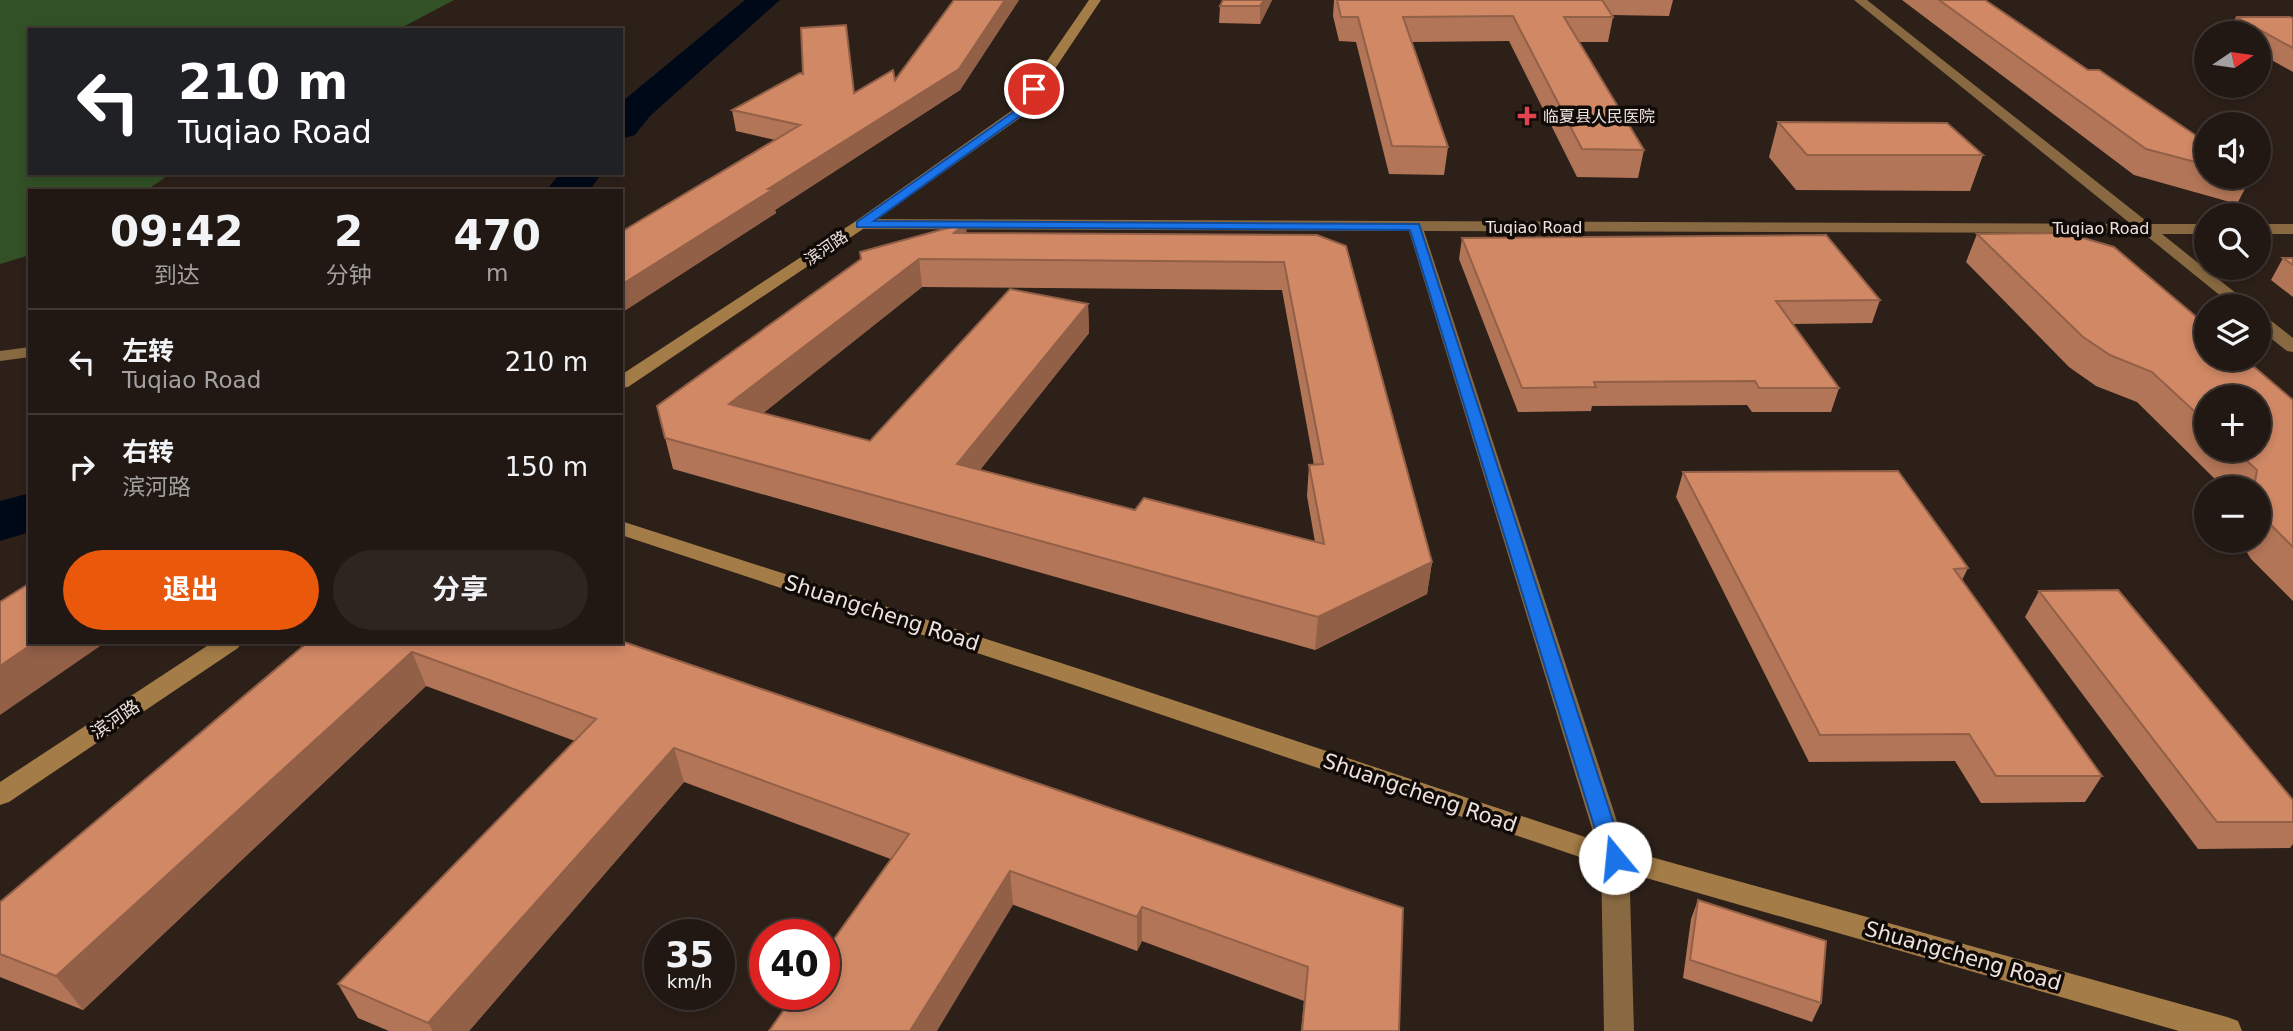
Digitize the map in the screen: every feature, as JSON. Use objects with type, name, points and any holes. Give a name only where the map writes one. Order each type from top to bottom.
[{"type":"main road","name":"滨河路","points":[[623,382],[861,224],[1019,112],[1095,0]]},
{"type":"main road","name":"Shuangcheng Road","points":[[623,529],[1086,680],[1615,858],[2227,1031]]},
{"type":"main road","name":"滨河路","points":[[0,795],[227,644]]},
{"type":"street","points":[[1860,0],[2228,294]]},
{"type":"street","name":"Tuqiao Road","points":[[861,224],[2194,229]]},
{"type":"street","points":[[1415,226],[1615,858],[1619,1031]]},
{"type":"street","points":[[2271,229],[2293,229]]},
{"type":"street","points":[[2271,330],[2293,347]]},
{"type":"street","points":[[0,356],[28,352]]},
{"type":"green space","points":[[0,0],[454,0],[401,28],[28,28],[28,175],[169,175],[148,189],[28,189],[28,256],[0,264]]},
{"type":"building","points":[[954,0],[1005,0],[959,69],[623,284],[623,231],[800,125],[732,110],[800,73],[803,74],[801,28],[846,25],[854,93],[893,70],[895,80]]},
{"type":"building","points":[[1223,0],[1264,0],[1260,6],[1220,6]]},
{"type":"building","points":[[1337,0],[1602,0],[1613,17],[1564,17],[1644,150],[1582,149],[1513,16],[1403,17],[1448,147],[1392,146],[1358,17],[1341,17]]},
{"type":"building","points":[[1939,0],[1985,0],[2088,70],[2099,70],[2194,134],[2194,162],[2146,149]]},
{"type":"building","points":[[2236,17],[2293,18],[2293,48],[2272,37],[2272,21],[2243,21]]},
{"type":"building","points":[[1778,122],[1947,123],[1983,155],[1807,155]]},
{"type":"building","points":[[966,223],[954,233],[1317,235],[1346,246],[1432,562],[1318,617],[665,438],[657,406],[861,259],[860,252]],"holes":[[[919,259],[1284,262],[1323,464],[1309,465],[1324,544],[1144,498],[1135,510],[957,464],[1088,304],[1010,289],[870,441],[729,404]]]},
{"type":"building","points":[[2066,233],[2114,247],[2194,315],[2194,371],[2259,371],[2293,400],[2293,547],[2271,525],[2271,476],[2256,476],[2257,470],[2248,462],[2271,462],[2271,385],[2194,385],[2194,411],[2152,372],[2110,355],[2083,337],[1977,234]]},
{"type":"building","points":[[1826,235],[1880,300],[1776,301],[1839,388],[1759,388],[1755,381],[1594,382],[1596,387],[1522,388],[1462,238]]},
{"type":"building","points":[[2283,258],[2293,258],[2293,265]]},
{"type":"building","points":[[1898,471],[1968,568],[1954,569],[2102,776],[1996,776],[1969,734],[1820,735],[1683,472]]},
{"type":"building","points":[[28,584],[28,644],[32,644],[0,666],[0,602]]},
{"type":"building","points":[[2118,590],[2293,800],[2293,822],[2217,822],[2039,591]]},
{"type":"building","points":[[623,642],[1403,908],[1399,1031],[1302,1031],[1308,967],[1142,907],[1137,917],[1010,871],[910,1031],[769,1031],[784,1010],[840,1010],[840,931],[909,834],[674,748],[428,1023],[338,984],[596,719],[412,652],[56,976],[0,954],[0,902],[306,644],[623,644]]},
{"type":"building","points":[[1698,900],[1826,941],[1821,1003],[1690,960]]},
{"type":"waterway","points":[[623,125],[637,108],[764,0]]},
{"type":"waterway","points":[[569,189],[580,175]]},
{"type":"waterway","points":[[0,522],[28,512]]},
{"type":"place","name":"临夏县人民医院","points":[[1527,116]]},
{"type":"route","points":[[1034,89],[1019,112],[861,224],[1415,226],[1615,858]]}]
